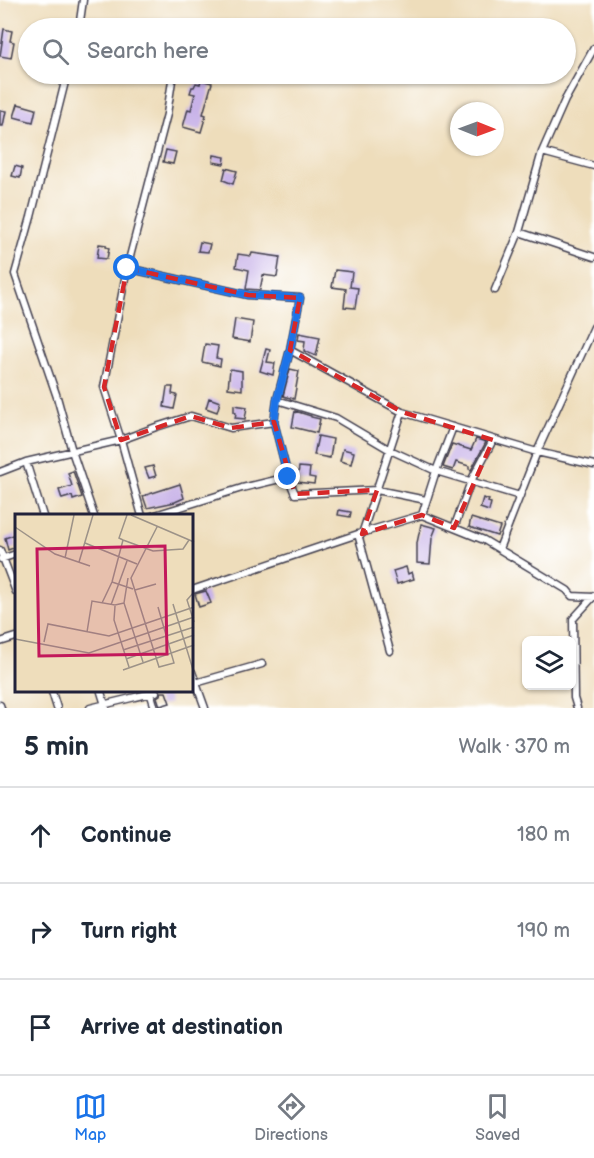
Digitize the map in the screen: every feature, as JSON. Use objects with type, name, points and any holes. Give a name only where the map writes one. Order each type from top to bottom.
[{"type":"street","points":[[80,18],[83,0]]},
{"type":"street","points":[[576,80],[594,48]]},
{"type":"street","points":[[64,84],[15,274],[93,514]]},
{"type":"street","points":[[141,514],[122,440],[104,387],[127,268],[167,114],[172,84]]},
{"type":"street","points":[[495,290],[519,232],[542,152],[574,84]]},
{"type":"street","points":[[542,152],[594,166]]},
{"type":"street","points":[[519,232],[594,257]]},
{"type":"street","points":[[127,268],[248,295],[300,298],[274,422],[288,477],[295,494],[376,490],[426,500]]},
{"type":"street","points":[[499,549],[537,452],[594,327]]},
{"type":"street","points":[[290,350],[402,412],[493,440],[594,465]]},
{"type":"street","points":[[277,400],[336,418],[390,450],[436,471],[520,496]]},
{"type":"street","points":[[390,651],[360,534],[402,412]]},
{"type":"street","points":[[0,472],[26,462],[122,440],[191,416],[231,428],[274,422]]},
{"type":"street","points":[[422,515],[453,427]]},
{"type":"street","points":[[454,528],[471,481],[493,440]]},
{"type":"street","points":[[26,462],[42,514]]},
{"type":"street","points":[[158,514],[242,488],[288,477]]},
{"type":"street","points":[[194,589],[422,515],[484,540],[567,590],[572,596],[594,597]]},
{"type":"street","points":[[0,550],[1,559],[15,590]]},
{"type":"street","points":[[578,708],[574,698],[573,619],[594,597]]},
{"type":"street","points":[[0,642],[15,638]]},
{"type":"street","points":[[205,708],[194,683],[262,664]]},
{"type":"street","points":[[52,693],[57,708]]},
{"type":"street","points":[[90,708],[106,706],[149,693]]},
{"type":"street","points":[[152,693],[155,708]]},
{"type":"highlighted area","points":[[127,268],[248,295],[300,298],[290,350],[402,412],[493,440],[454,528],[422,515],[362,534],[377,490],[295,494],[274,422],[231,428],[191,416],[121,440],[104,387]]},
{"type":"building","points":[[4,29],[12,31],[10,41],[14,42],[11,58],[0,56]]},
{"type":"building","points":[[196,84],[212,84],[203,114],[206,115],[201,132],[183,127],[188,109],[191,110],[195,94],[190,93]]},
{"type":"building","points":[[18,104],[36,109],[33,122],[14,117]]},
{"type":"building","points":[[0,110],[6,111],[3,126],[0,126]]},
{"type":"building","points":[[166,150],[176,152],[173,164],[163,162]]},
{"type":"building","points":[[214,155],[225,157],[224,164],[213,162]]},
{"type":"building","points":[[15,166],[22,168],[20,178],[12,176]]},
{"type":"building","points":[[226,168],[237,171],[233,184],[223,180]]},
{"type":"building","points":[[200,242],[210,244],[208,252],[198,251]]},
{"type":"building","points":[[99,244],[109,248],[107,259],[97,258]]},
{"type":"building","points":[[252,253],[280,257],[277,277],[263,275],[260,290],[246,289],[249,270],[236,267],[238,254],[251,256]]},
{"type":"building","points":[[335,270],[352,272],[350,287],[358,288],[355,308],[344,307],[346,289],[332,287]]},
{"type":"building","points":[[235,319],[253,322],[250,342],[232,339]]},
{"type":"building","points":[[299,333],[320,337],[316,356],[304,351],[305,341],[298,340]]},
{"type":"building","points":[[205,344],[218,346],[216,358],[221,359],[220,366],[202,362]]},
{"type":"building","points":[[266,349],[270,350],[267,362],[275,363],[273,375],[260,371]]},
{"type":"building","points":[[230,369],[242,371],[242,390],[228,388]]},
{"type":"building","points":[[290,369],[299,371],[294,399],[283,396]]},
{"type":"building","points":[[167,387],[173,387],[172,394],[177,395],[174,409],[164,407]]},
{"type":"building","points":[[209,398],[220,402],[217,412],[206,408]]},
{"type":"building","points":[[234,405],[247,407],[245,419],[235,418]]},
{"type":"building","points":[[295,411],[320,419],[317,433],[292,427]]},
{"type":"building","points":[[318,436],[333,439],[330,458],[314,455]]},
{"type":"building","points":[[476,439],[486,442],[471,470],[469,466],[456,462],[453,470],[443,467],[452,444],[471,450]]},
{"type":"building","points":[[343,449],[354,452],[351,464],[340,461]]},
{"type":"building","points":[[153,466],[156,476],[149,478],[145,468]]},
{"type":"building","points":[[299,467],[310,468],[309,477],[315,478],[314,484],[297,482]]},
{"type":"building","points":[[73,471],[82,497],[73,500],[72,496],[62,499],[59,490],[72,486],[68,473]]},
{"type":"building","points":[[180,484],[184,498],[147,508],[143,496]]},
{"type":"building","points":[[483,498],[491,503],[489,511],[480,508]]},
{"type":"building","points":[[339,510],[351,512],[350,517],[338,515]]},
{"type":"building","points":[[471,518],[500,527],[497,536],[469,527]]},
{"type":"building","points":[[421,524],[436,528],[432,538],[430,564],[417,563],[417,543]]},
{"type":"building","points":[[15,534],[15,547],[8,550],[5,538]]},
{"type":"building","points":[[406,567],[408,574],[412,572],[414,579],[397,584],[393,571]]},
{"type":"building","points":[[206,591],[211,603],[199,607],[195,594]]},
{"type":"building","points":[[166,693],[170,703],[160,706],[157,697]]},
{"type":"route","points":[[127,268],[248,295],[300,298],[274,422],[288,477]]}]
